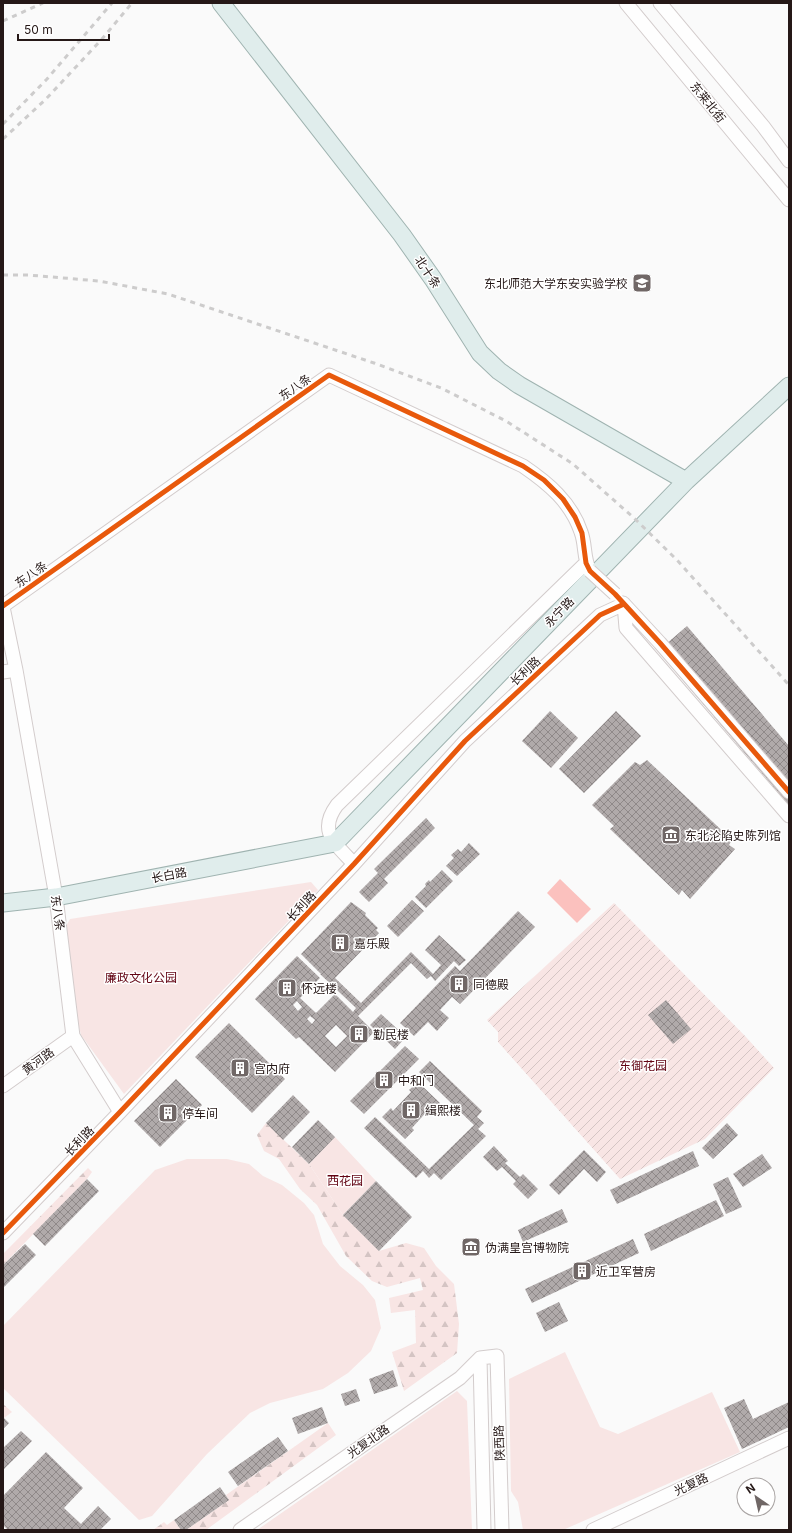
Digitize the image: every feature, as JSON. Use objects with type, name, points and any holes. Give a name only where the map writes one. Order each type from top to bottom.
[{"type":"main road","name":"北十条","points":[[221,3],[402,235],[433,279],[480,353],[499,371],[520,385],[686,481]]},
{"type":"main road","name":"永宁路","points":[[335,843],[686,481],[789,386]]},
{"type":"main road","name":"长白路","points":[[3,903],[56,897],[335,843]]},
{"type":"street","name":"东莱北街","points":[[626,3],[789,200]]},
{"type":"street","points":[[660,3],[763,126],[789,161]]},
{"type":"street","name":"东八条","points":[[120,1112],[73,1036],[56,897],[16,670],[3,607],[329,375],[523,466],[544,480],[563,499],[575,517],[582,533],[588,567]]},
{"type":"street","points":[[354,864],[335,843],[327,826],[330,814],[336,805],[588,567],[660,643],[789,792]]},
{"type":"street","points":[[624,604],[626,628],[789,816]]},
{"type":"street","name":"长利路","points":[[3,1233],[120,1112],[354,864],[465,741],[600,615],[624,604]]},
{"type":"street","points":[[3,672],[16,670]]},
{"type":"street","name":"黄河路","points":[[3,1086],[73,1036]]},
{"type":"street","name":"陕西路","points":[[484,1530],[480,1358],[497,1356],[502,1530]]},
{"type":"street","name":"光复北路","points":[[240,1530],[460,1378],[480,1358]]},
{"type":"street","name":"光复路","points":[[593,1530],[789,1438]]},
{"type":"green space","name":"廉政文化公园","points":[[311,882],[318,890],[124,1094],[81,1035],[77,1018],[65,928],[70,919]]},
{"type":"green space","name":"东御花园","points":[[614,903],[746,1037],[774,1068],[705,1139],[620,1179],[498,1042],[498,1032],[487,1020]]},
{"type":"green space","points":[[266,1123],[309,1164],[343,1215],[379,1251],[406,1243],[424,1248],[436,1266],[454,1284],[459,1324],[457,1353],[404,1391],[392,1352],[416,1343],[415,1310],[391,1313],[389,1298],[423,1290],[420,1278],[387,1287],[372,1281],[346,1256],[317,1205],[300,1189],[279,1159],[264,1151],[257,1135]]},
{"type":"green space","name":"西花园","points":[[335,1137],[376,1181],[343,1215],[309,1164]]},
{"type":"green space","points":[[187,1159],[227,1159],[249,1164],[263,1176],[282,1185],[304,1203],[314,1215],[323,1244],[340,1266],[363,1285],[375,1300],[381,1328],[371,1351],[348,1373],[323,1389],[270,1403],[250,1413],[207,1454],[152,1516],[139,1520],[3,1388],[3,1326],[155,1170]]},
{"type":"green space","points":[[88,1168],[92,1172],[87,1179],[3,1265],[3,1254]]},
{"type":"green space","points":[[565,1352],[600,1427],[618,1434],[712,1392],[740,1452],[563,1530],[523,1530],[518,1502],[511,1491],[509,1379]]},
{"type":"green space","points":[[457,1391],[467,1401],[472,1530],[257,1530]]},
{"type":"green space","points":[[3,1404],[12,1412],[4,1418],[3,1417]]},
{"type":"green space","points":[[328,1423],[336,1435],[206,1530],[186,1530],[229,1500],[226,1495]]},
{"type":"green space","points":[[174,1520],[181,1530],[153,1530],[164,1522],[167,1525]]},
{"type":"shaded area","points":[[560,879],[591,909],[577,923],[547,893]]},
{"type":"building","points":[[687,626],[789,746],[789,805],[658,651]]},
{"type":"building","points":[[550,711],[578,738],[551,768],[522,741]]},
{"type":"building","points":[[616,711],[641,736],[584,793],[559,769]]},
{"type":"building","name":"东北沦陷史陈列馆","points":[[647,760],[732,840],[729,845],[735,849],[690,899],[682,890],[679,895],[610,829],[614,826],[592,805],[635,762],[640,765]]},
{"type":"building","points":[[426,818],[435,828],[384,879],[388,883],[369,902],[359,892],[378,873],[374,869]]},
{"type":"building","points":[[469,843],[480,854],[457,876],[446,866],[454,858],[451,855],[458,849],[461,852]]},
{"type":"building","points":[[442,870],[453,881],[426,908],[415,897],[426,886],[425,884],[429,880],[430,882]]},
{"type":"building","points":[[412,900],[424,911],[398,937],[387,926]]},
{"type":"building","points":[[351,902],[366,913],[365,915],[378,928],[376,930],[379,933],[335,978],[361,1003],[411,952],[433,974],[441,965],[425,950],[439,935],[466,960],[459,966],[454,961],[435,981],[431,976],[427,979],[411,963],[358,1016],[374,1032],[335,1072],[299,1037],[296,1039],[255,999],[297,956],[320,978],[300,998],[316,1013],[335,994],[353,1012],[356,1008],[301,954]],"holes":[[[297,1001],[302,1007],[298,1011],[293,1005]],[[310,1016],[315,1020],[312,1024],[307,1019]],[[336,1025],[347,1036],[336,1047],[325,1036]]]},
{"type":"building","name":"同德殿","points":[[518,911],[535,927],[460,1004],[452,997],[440,1010],[449,1018],[437,1031],[428,1022],[414,1036],[400,1023],[455,966],[460,971]]},
{"type":"building","points":[[666,1000],[691,1029],[673,1044],[648,1015]]},
{"type":"building","points":[[381,1014],[406,1037],[395,1049],[370,1025]]},
{"type":"building","name":"宫内府","points":[[229,1023],[285,1079],[252,1113],[195,1057]]},
{"type":"building","name":"中和门","points":[[405,1046],[419,1059],[364,1114],[350,1101]]},
{"type":"building","points":[[430,1061],[482,1111],[477,1117],[484,1123],[478,1129],[486,1136],[441,1180],[434,1173],[429,1178],[423,1171],[416,1178],[364,1128],[375,1117],[429,1169],[474,1125],[419,1072]]},
{"type":"building","name":"停车间","points":[[176,1079],[202,1105],[160,1147],[134,1121]]},
{"type":"building","name":"緝熙楼","points":[[418,1082],[440,1103],[432,1112],[429,1109],[412,1128],[414,1130],[405,1139],[382,1117],[391,1108],[393,1111],[411,1092],[409,1090]]},
{"type":"building","points":[[293,1095],[310,1112],[283,1140],[266,1123]]},
{"type":"building","points":[[318,1120],[335,1137],[309,1164],[292,1147]]},
{"type":"building","points":[[727,1123],[738,1135],[713,1159],[702,1148]]},
{"type":"building","points":[[494,1146],[508,1161],[505,1163],[520,1177],[523,1174],[538,1189],[528,1199],[513,1184],[516,1181],[502,1167],[497,1171],[483,1157]]},
{"type":"building","points":[[584,1150],[606,1172],[597,1182],[584,1169],[559,1195],[549,1185]]},
{"type":"building","points":[[693,1151],[699,1166],[617,1204],[610,1190]]},
{"type":"building","points":[[762,1154],[772,1168],[743,1187],[733,1174]]},
{"type":"building","points":[[728,1177],[742,1207],[726,1214],[713,1184]]},
{"type":"building","points":[[87,1179],[99,1191],[45,1246],[33,1234]]},
{"type":"building","points":[[376,1181],[412,1217],[379,1251],[343,1215]]},
{"type":"building","points":[[716,1200],[724,1216],[651,1251],[644,1234]]},
{"type":"building","points":[[562,1209],[568,1222],[523,1242],[518,1230]]},
{"type":"building","name":"近卫军营房","points":[[633,1239],[639,1253],[532,1303],[525,1289]]},
{"type":"building","points":[[25,1244],[36,1255],[3,1288],[3,1265]]},
{"type":"building","points":[[559,1302],[568,1321],[545,1332],[536,1313]]},
{"type":"building","points":[[393,1370],[398,1386],[374,1394],[369,1379]]},
{"type":"building","points":[[356,1389],[360,1401],[345,1406],[341,1394]]},
{"type":"building","points":[[744,1399],[753,1419],[789,1402],[789,1427],[742,1449],[724,1408]]},
{"type":"building","points":[[322,1407],[328,1423],[298,1434],[292,1418]]},
{"type":"building","points":[[3,1417],[9,1423],[3,1429]]},
{"type":"building","points":[[21,1431],[32,1441],[3,1470],[3,1448]]},
{"type":"building","points":[[278,1437],[288,1451],[238,1486],[228,1472]]},
{"type":"building","points":[[46,1452],[83,1488],[64,1508],[81,1524],[98,1506],[111,1519],[100,1530],[8,1530],[3,1525],[3,1496]]},
{"type":"building","points":[[220,1487],[229,1500],[186,1530],[181,1530],[174,1520]]},
{"type":"railway","points":[[3,21],[43,3]]},
{"type":"railway","points":[[3,124],[47,79],[112,3]]},
{"type":"railway","points":[[3,139],[46,99],[102,39],[132,3]]},
{"type":"railway","points":[[3,275],[28,275],[99,281],[168,294],[374,363],[441,388],[506,421],[573,464],[634,518],[677,560],[789,685]]},
{"type":"cycle path","points":[[3,606],[329,375],[523,466],[544,480],[563,499],[575,517],[582,533],[586,563],[590,571],[615,594],[660,643],[789,792]]},
{"type":"cycle path","points":[[3,1233],[120,1112],[354,864],[465,741],[600,615],[624,604]]},
{"type":"place","name":"东北师范大学东安实验学校","points":[[642,283]]},
{"type":"place","name":"东北沦陷史陈列馆","points":[[671,835]]},
{"type":"place","name":"嘉乐殿","points":[[340,943]]},
{"type":"place","name":"同德殿","points":[[459,984]]},
{"type":"place","name":"怀远楼","points":[[287,988]]},
{"type":"place","name":"勤民楼","points":[[359,1034]]},
{"type":"place","name":"宫内府","points":[[240,1068]]},
{"type":"place","name":"中和门","points":[[384,1080]]},
{"type":"place","name":"緝熙楼","points":[[411,1110]]},
{"type":"place","name":"停车间","points":[[168,1113]]},
{"type":"place","name":"伪满皇宫博物院","points":[[471,1247]]},
{"type":"place","name":"近卫军营房","points":[[582,1271]]}]
